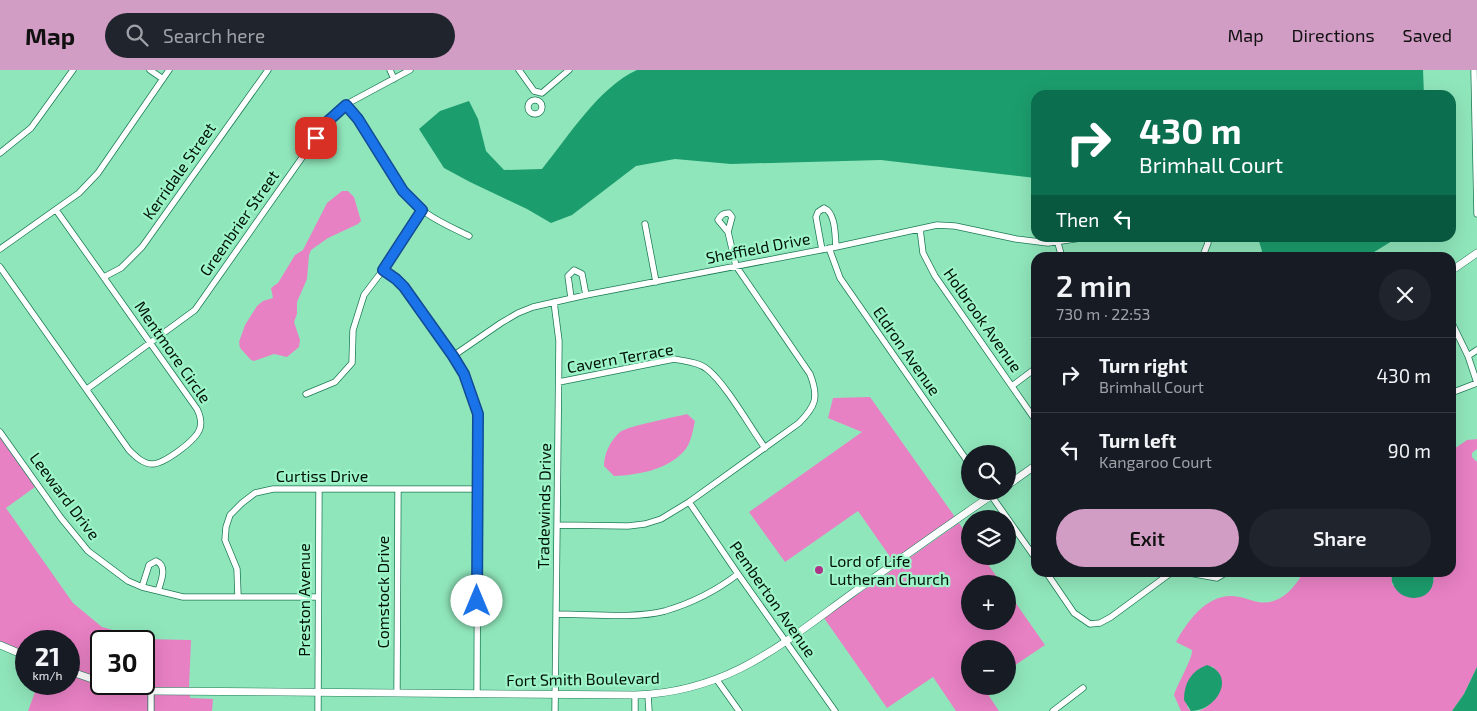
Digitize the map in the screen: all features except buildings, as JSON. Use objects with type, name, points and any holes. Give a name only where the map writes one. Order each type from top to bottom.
[{"type":"street","points":[[0,153],[31,128],[74,70]]},
{"type":"street","points":[[150,70],[163,79]]},
{"type":"street","points":[[0,249],[78,193],[98,173],[170,70]]},
{"type":"street","name":"Kerridale Street","points":[[104,278],[120,268],[142,247],[268,70]]},
{"type":"street","points":[[390,70],[394,79]]},
{"type":"street","name":"Greenbrier Street","points":[[87,390],[195,310],[327,122],[346,105],[408,70]]},
{"type":"street","points":[[519,70],[536,92],[542,94],[569,70]]},
{"type":"street","points":[[1474,70],[1477,214]]},
{"type":"street","points":[[536,92],[536,100]]},
{"type":"street","points":[[346,105],[358,119],[403,191],[422,210],[469,236]]},
{"type":"street","name":"Eldron Avenue","points":[[836,248],[832,216],[829,210],[824,208],[818,212],[816,217],[826,249],[840,278],[961,453]]},
{"type":"street","name":"Mentmore Circle","points":[[0,267],[129,450],[141,460],[152,464],[164,461],[194,439],[200,428],[201,418],[197,409],[56,210]]},
{"type":"street","points":[[306,394],[335,382],[352,363],[353,330],[364,295],[383,270],[422,210]]},
{"type":"street","points":[[645,224],[656,282]]},
{"type":"street","name":"Sheffield Drive","points":[[453,356],[518,313],[571,298],[836,248],[937,225],[955,226],[1016,239],[1031,240]]},
{"type":"street","name":"Holbrook Avenue","points":[[920,229],[923,253],[935,276],[1031,414]]},
{"type":"street","points":[[558,525],[628,526],[645,524],[660,519],[689,502],[800,423],[812,410],[816,396],[815,386],[810,374],[736,266],[728,232]]},
{"type":"street","points":[[1058,242],[1060,252]]},
{"type":"street","points":[[1456,268],[1477,253]]},
{"type":"street","points":[[383,270],[396,279],[410,296],[453,356],[464,374],[478,414],[477,694]]},
{"type":"street","points":[[571,298],[568,276],[574,270],[582,274],[586,295]]},
{"type":"street","name":"Tradewinds Drive","points":[[554,302],[559,341],[555,711]]},
{"type":"street","points":[[1456,331],[1468,356],[1477,383],[1456,391]]},
{"type":"street","points":[[1468,356],[1477,350]]},
{"type":"street","name":"Cavern Terrace","points":[[559,382],[674,359],[690,362],[706,368],[716,378],[765,448]]},
{"type":"street","points":[[1012,386],[1031,372]]},
{"type":"street","name":"Leeward Drive","points":[[0,432],[61,518],[88,551],[113,571],[142,587],[183,597],[318,597]]},
{"type":"street","points":[[1016,479],[1031,468]]},
{"type":"street","name":"Curtiss Drive","points":[[238,596],[237,569],[225,540],[226,527],[230,515],[255,493],[273,489],[477,490]]},
{"type":"street","name":"Preston Avenue","points":[[318,711],[319,489]]},
{"type":"street","name":"Comstock Drive","points":[[397,693],[398,490]]},
{"type":"street","name":"Fort Smith Boulevard","points":[[155,691],[648,695],[680,691],[717,680],[750,665],[982,500]]},
{"type":"street","points":[[997,500],[1031,552]]},
{"type":"street","name":"Pemberton Avenue","points":[[689,502],[835,711]]},
{"type":"street","points":[[142,587],[150,564],[156,561],[162,564],[164,568],[158,591]]},
{"type":"street","points":[[556,614],[641,614],[664,611],[703,597],[738,574]]},
{"type":"street","points":[[1049,577],[1074,613],[1090,624],[1100,623],[1111,617],[1165,577]]},
{"type":"street","points":[[0,646],[15,652]]},
{"type":"street","points":[[717,680],[739,711]]},
{"type":"street","points":[[1053,711],[1083,688]]},
{"type":"street","points":[[151,711],[152,695]]},
{"type":"street","points":[[634,695],[635,711]]},
{"type":"street","points":[[648,695],[649,711]]},
{"type":"shaded area","points":[[637,70],[1423,70],[1424,90],[1031,90],[1031,177],[881,160],[731,164],[675,159],[636,166],[572,215],[551,223],[444,168],[419,129],[440,111],[469,101],[478,119],[486,151],[504,170],[542,169],[597,100],[623,78]]},
{"type":"shaded area","points":[[342,191],[348,191],[354,197],[361,221],[328,238],[311,250],[307,279],[297,302],[297,314],[294,322],[300,340],[299,347],[287,357],[274,354],[254,361],[251,360],[240,348],[239,342],[245,325],[257,306],[263,301],[273,298],[271,288],[278,283],[295,255],[303,250],[327,203]]},
{"type":"shaded area","points":[[1259,242],[1390,242],[1374,252],[1262,251]]},
{"type":"shaded area","points":[[870,397],[955,517],[893,561],[858,511],[785,562],[749,512],[862,432],[828,418],[833,398]]},
{"type":"shaded area","points":[[687,414],[695,421],[687,447],[678,457],[661,467],[643,473],[614,476],[604,466],[608,448],[620,432],[642,424]]},
{"type":"shaded area","points":[[0,437],[35,487],[6,508],[73,603],[102,627],[112,630],[90,630],[90,675],[80,672],[80,630],[15,630],[15,648],[0,642]]},
{"type":"shaded area","points":[[1477,439],[1477,449],[1472,453],[1472,457],[1477,462],[1477,667],[1464,694],[1452,711],[1199,711],[1207,707],[1220,675],[1212,666],[1187,707],[1191,711],[1181,711],[1174,695],[1192,650],[1176,642],[1191,619],[1213,600],[1231,596],[1265,603],[1285,595],[1300,577],[1392,577],[1392,584],[1402,594],[1434,580],[1434,577],[1456,577],[1456,448],[1467,440]]},
{"type":"shaded area","points":[[959,523],[961,526],[961,565],[988,565],[996,575],[961,575],[961,630],[1016,630],[1016,603],[1045,645],[1016,665],[1016,640],[961,640],[961,695],[988,695],[999,711],[956,711],[933,677],[887,708],[824,618]]},
{"type":"shaded area","points":[[1392,577],[1433,577],[1433,583],[1425,595],[1418,598],[1410,598],[1397,591]]},
{"type":"shaded area","points":[[155,639],[191,640],[189,688],[155,688]]},
{"type":"shaded area","points":[[1207,665],[1216,670],[1221,676],[1220,692],[1209,705],[1191,711],[1184,700],[1185,688],[1193,674]]},
{"type":"shaded area","points":[[1477,667],[1477,711],[1452,711],[1464,694]]},
{"type":"shaded area","points":[[80,678],[90,681],[90,695],[148,695],[148,711],[28,711],[34,695],[80,695]]},
{"type":"shaded area","points":[[155,694],[190,695],[190,698],[213,699],[212,711],[154,711]]},
{"type":"place","name":"Lord of Life Lutheran Church","points":[[819,570]]},
{"type":"route","points":[[316,138],[327,122],[346,105],[358,119],[403,191],[422,210],[383,270],[396,279],[410,296],[453,356],[464,374],[478,414],[477,601]]}]
